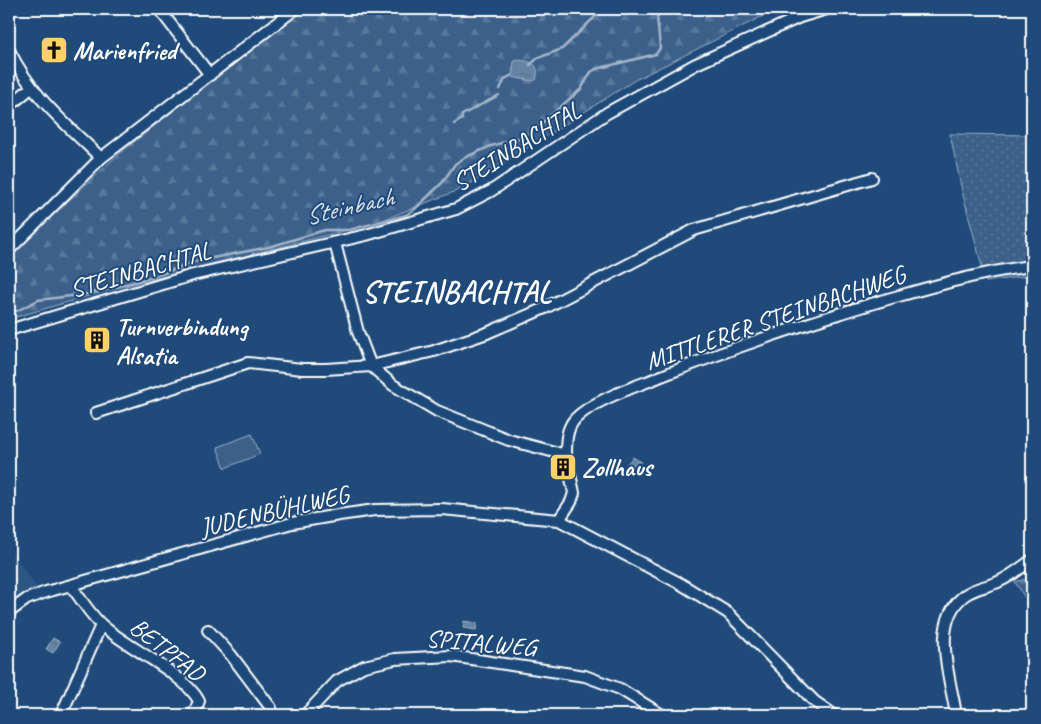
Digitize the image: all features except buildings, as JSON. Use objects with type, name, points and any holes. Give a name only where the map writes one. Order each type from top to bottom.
[{"type":"street","points":[[160,9],[210,75]]},
{"type":"street","points":[[9,250],[101,158],[295,9]]},
{"type":"street","name":"STEINBACHTAL","points":[[9,330],[184,278],[256,259],[335,243],[398,227],[456,209],[491,191],[607,114],[696,64],[800,17],[827,9]]},
{"type":"street","points":[[9,50],[31,88],[44,104],[101,158]]},
{"type":"street","points":[[9,106],[31,88]]},
{"type":"street","points":[[96,413],[248,363],[302,369],[371,366],[434,351],[487,333],[545,308],[694,230],[872,178]]},
{"type":"street","points":[[335,243],[358,332],[371,366],[392,385],[437,411],[508,440],[566,455]]},
{"type":"street","name":"MITTLERER STEINBACHWEG","points":[[560,518],[571,502],[574,492],[566,455],[566,436],[574,420],[594,405],[657,378],[746,344],[837,314],[960,278],[1032,266]]},
{"type":"street","name":"JUDENBÜHLWEG","points":[[9,612],[27,599],[292,523],[357,513],[442,509],[560,518]]},
{"type":"street","points":[[560,518],[681,584],[728,613],[814,701],[834,715]]},
{"type":"street","points":[[956,715],[946,650],[945,624],[952,609],[964,596],[980,586],[1000,581],[1032,560]]},
{"type":"street","name":"BETPFAD","points":[[72,587],[101,625],[182,681],[199,701],[196,710]]},
{"type":"street","name":"BETPFAD","points":[[61,715],[101,625]]},
{"type":"street","points":[[208,630],[271,708]]},
{"type":"street","name":"SPITALWEG","points":[[305,715],[337,681],[364,666],[395,659],[451,656],[585,676],[620,689],[662,715]]},
{"type":"shaded area","points":[[9,548],[37,588],[9,604]]},
{"type":"green space","points":[[302,9],[785,9],[767,14],[635,80],[464,188],[375,223],[106,291],[9,319],[9,256],[120,153]]},
{"type":"green space","points":[[950,134],[1032,135],[1032,275],[986,282],[962,191]]},
{"type":"green space","points":[[252,434],[260,454],[225,468],[217,447]]},
{"type":"green space","points":[[1032,577],[1032,609],[1015,582]]},
{"type":"water","points":[[514,61],[530,62],[536,66],[536,80],[512,77]]},
{"type":"water","points":[[633,457],[641,462],[636,462],[632,469],[629,470],[626,465]]},
{"type":"water","points":[[464,621],[477,623],[476,630],[463,628]]},
{"type":"water","points":[[53,638],[60,642],[53,653],[46,649]]},
{"type":"waterway","points":[[530,65],[538,58],[562,49],[603,9]]},
{"type":"waterway","name":"Steinbach","points":[[9,315],[38,300],[87,294],[153,277],[197,261],[269,247],[325,230],[349,230],[406,215],[442,183],[455,164],[491,146],[520,138],[535,129],[581,89],[591,72],[596,69],[656,54],[660,48],[657,16],[662,12],[676,9]]},
{"type":"waterway","points":[[500,89],[505,79],[512,75]]},
{"type":"waterway","points":[[454,124],[462,119],[462,115],[499,95]]},
{"type":"place","name":"Marienfried","points":[[54,50]]},
{"type":"place","name":"Turnverbindung Alsatia","points":[[97,340]]},
{"type":"place","name":"Zollhaus","points":[[563,467]]},
{"type":"district","name":"STEINBACHTAL","points":[[457,292]]}]
